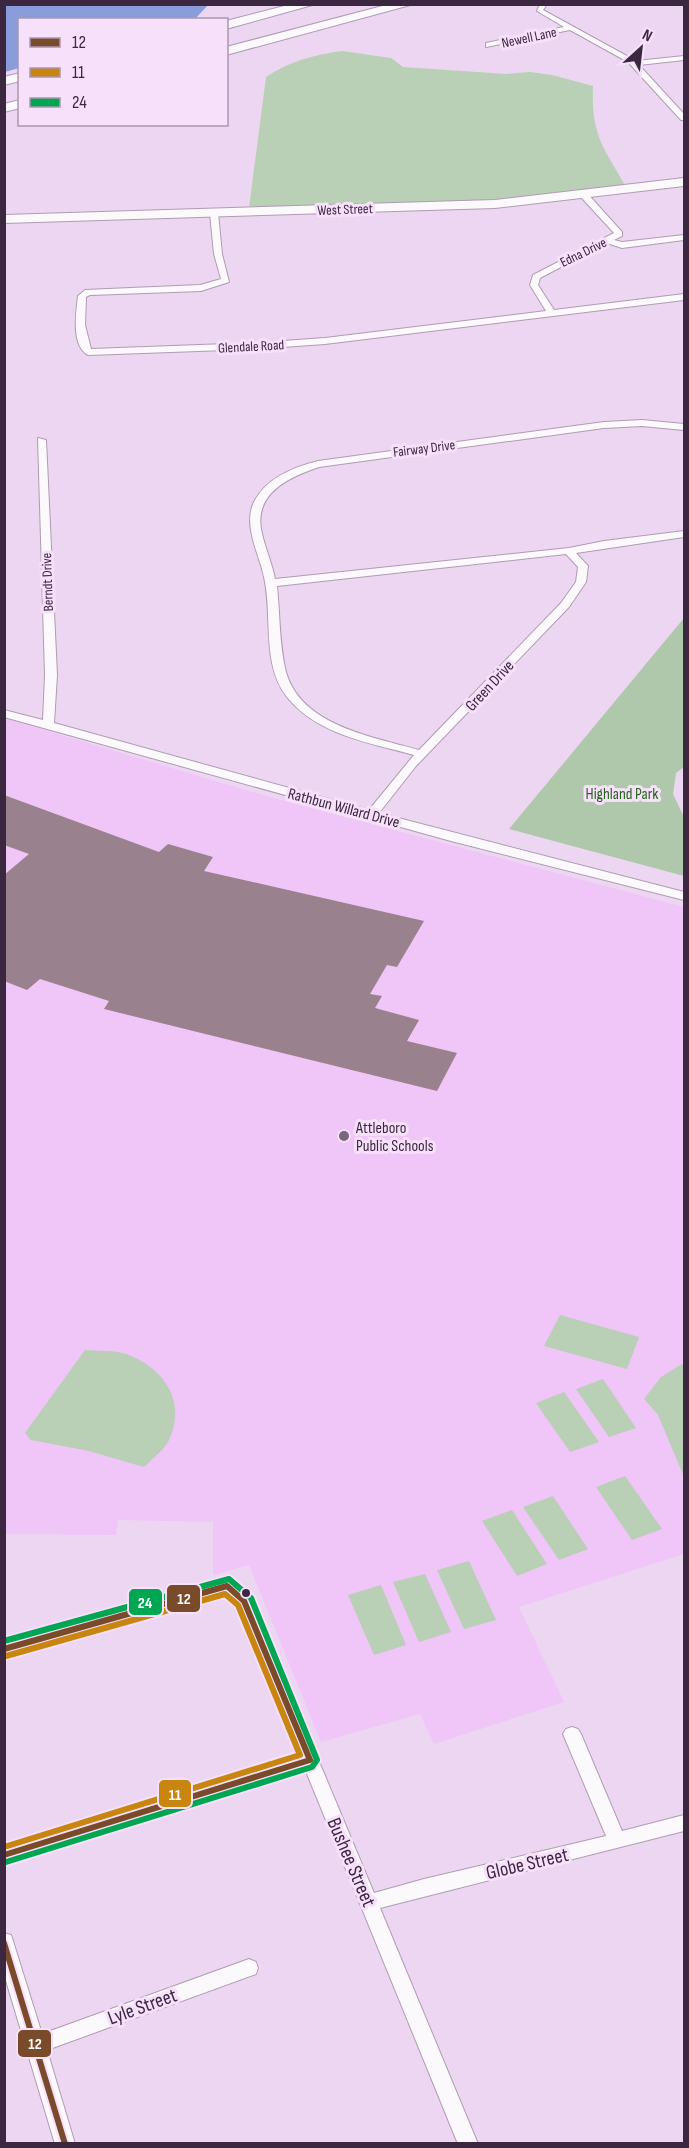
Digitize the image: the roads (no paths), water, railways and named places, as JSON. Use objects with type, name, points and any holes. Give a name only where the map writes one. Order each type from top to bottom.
[{"type":"highway","points":[[228,24],[310,4]]},
{"type":"highway","points":[[228,50],[408,4]]},
{"type":"main road","name":"West Street","points":[[4,219],[495,204],[684,182]]},
{"type":"street","points":[[543,5],[539,10],[633,63],[684,118]]},
{"type":"street","name":"Newell Lane","points":[[489,45],[568,28]]},
{"type":"street","points":[[633,63],[684,58]]},
{"type":"street","points":[[675,109],[684,108]]},
{"type":"street","name":"Edna Drive","points":[[551,313],[534,285],[536,278],[550,268],[619,234],[583,194]]},
{"type":"street","name":"Glendale Road","points":[[214,213],[218,254],[226,280],[201,288],[88,292],[82,296],[80,308],[81,340],[88,352],[325,341],[684,297]]},
{"type":"street","points":[[608,241],[622,245],[684,238]]},
{"type":"street","name":"Fairway Drive","points":[[422,754],[347,732],[308,713],[289,693],[274,630],[271,583],[256,513],[262,496],[274,483],[293,472],[318,464],[364,456],[604,425],[642,423],[684,427]]},
{"type":"street","name":"Berndt Drive","points":[[41,440],[51,675],[48,725]]},
{"type":"street","points":[[271,583],[569,551],[604,544],[684,534]]},
{"type":"street","name":"Green Drive","points":[[371,815],[422,754],[571,597],[581,582],[583,566],[569,551]]},
{"type":"street","name":"Rathbun Willard Drive","points":[[4,713],[371,815],[684,896]]},
{"type":"street","name":"Bushee Street","points":[[4,1649],[227,1586],[244,1600],[468,2144]]},
{"type":"street","points":[[572,1734],[617,1841]]},
{"type":"street","points":[[4,1855],[310,1760]]},
{"type":"street","name":"Globe Street","points":[[369,1903],[424,1887],[684,1823]]},
{"type":"street","points":[[4,1941],[65,2144]]},
{"type":"street","name":"Lyle Street","points":[[36,2045],[249,1968]]},
{"type":"water","points":[[5,4],[208,5],[196,18],[18,18],[18,68],[5,72]]},
{"type":"place","name":"Attleboro Public Schools","points":[[344,1136]]},
{"type":"park label","name":"Highland Park","points":[[622,793]]}]
